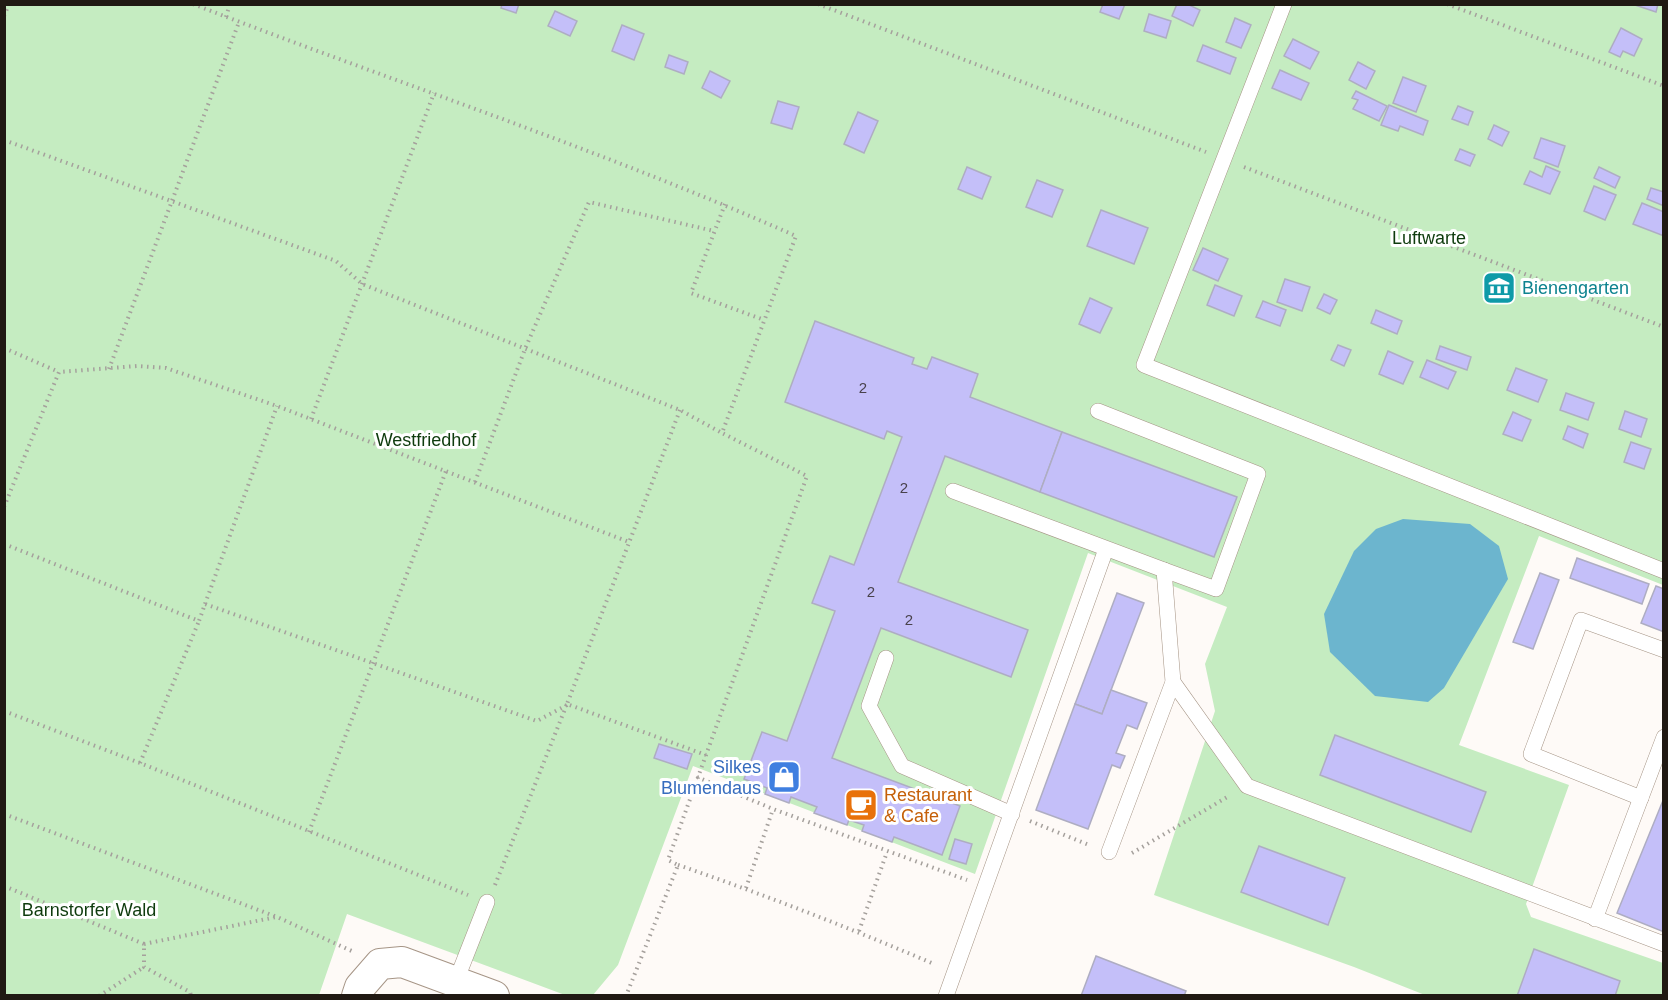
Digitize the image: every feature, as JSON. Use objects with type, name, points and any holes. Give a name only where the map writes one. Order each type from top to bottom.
[{"type":"street","points":[[357,996],[360,987],[380,964],[402,962],[494,996]]},
{"type":"lane","points":[[1284,4],[1144,366],[1664,572]]},
{"type":"lane","points":[[954,491],[1216,589],[1257,474],[1098,411]]},
{"type":"lane","points":[[946,996],[1106,549]]},
{"type":"lane","points":[[1109,852],[1173,682],[1164,570]]},
{"type":"lane","points":[[1641,798],[1531,754],[1581,620],[1664,650]]},
{"type":"lane","points":[[886,658],[869,706],[902,766],[1012,814]]},
{"type":"lane","points":[[1173,682],[1247,786],[1664,944]]},
{"type":"lane","points":[[1595,919],[1664,737]]},
{"type":"lane","points":[[456,981],[487,902]]},
{"type":"path","points":[[4,16],[9,4]]},
{"type":"path","points":[[193,4],[725,204],[796,236],[722,433]]},
{"type":"path","points":[[226,17],[230,4]]},
{"type":"path","points":[[1447,4],[1664,86]]},
{"type":"path","points":[[109,369],[239,22]]},
{"type":"path","points":[[311,419],[434,93]]},
{"type":"path","points":[[4,140],[336,261],[362,285],[680,410],[807,476],[668,860],[859,932],[954,973]]},
{"type":"path","points":[[475,482],[525,349],[588,202],[714,231]]},
{"type":"path","points":[[725,204],[691,293],[764,320]]},
{"type":"path","points":[[4,348],[59,372],[137,366],[166,368],[277,406],[629,542]]},
{"type":"path","points":[[4,507],[59,372]]},
{"type":"path","points":[[140,763],[199,621],[277,406]]},
{"type":"path","points":[[4,711],[487,902],[567,704],[680,410]]},
{"type":"path","points":[[309,832],[446,471]]},
{"type":"path","points":[[4,544],[199,621]]},
{"type":"path","points":[[205,604],[537,721],[567,704],[706,755]]},
{"type":"path","points":[[697,777],[773,809],[887,852],[986,882]]},
{"type":"path","points":[[746,888],[773,809]]},
{"type":"path","points":[[4,814],[277,917],[380,964]]},
{"type":"path","points":[[859,932],[887,852]]},
{"type":"path","points":[[626,996],[678,865]]},
{"type":"path","points":[[4,886],[144,944],[277,917]]},
{"type":"path","points":[[144,944],[144,967]]},
{"type":"path","points":[[99,996],[144,967]]},
{"type":"path","points":[[144,967],[190,992],[191,996]]},
{"type":"green space","name":"Westfriedhof","points":[[5,5],[1663,5],[1663,585],[1539,536],[1459,745],[1569,785],[1526,904],[1531,917],[1663,963],[1663,995],[1425,995],[1154,895],[1215,711],[1205,664],[1227,607],[1088,553],[975,874],[693,766],[618,965],[593,995],[565,995],[347,914],[319,995],[5,996]]},
{"type":"water","points":[[1403,519],[1470,524],[1499,546],[1508,579],[1444,688],[1428,702],[1375,696],[1330,652],[1324,614],[1354,551],[1376,529]]},
{"type":"building","points":[[502,4],[519,4],[516,13],[501,8]]},
{"type":"building","points":[[1103,4],[1125,4],[1119,19],[1100,12]]},
{"type":"building","points":[[1177,4],[1187,4],[1200,10],[1193,26],[1172,16]]},
{"type":"building","points":[[1632,4],[1658,4],[1656,12]]},
{"type":"building","points":[[555,11],[577,21],[570,36],[548,26]]},
{"type":"building","points":[[1149,14],[1171,21],[1166,38],[1144,31]]},
{"type":"building","points":[[1235,18],[1251,25],[1241,48],[1226,42]]},
{"type":"building","points":[[622,25],[644,34],[634,60],[612,51]]},
{"type":"building","points":[[1621,28],[1642,39],[1634,56],[1623,51],[1620,57],[1609,52]]},
{"type":"building","points":[[1293,39],[1319,52],[1310,69],[1284,56]]},
{"type":"building","points":[[1203,45],[1236,58],[1230,74],[1197,61]]},
{"type":"building","points":[[669,55],[688,62],[684,74],[665,67]]},
{"type":"building","points":[[1358,62],[1375,71],[1366,89],[1349,80]]},
{"type":"building","points":[[1280,70],[1309,83],[1301,100],[1272,88]]},
{"type":"building","points":[[710,71],[730,81],[721,98],[702,88]]},
{"type":"building","points":[[1403,77],[1426,86],[1416,112],[1393,103]]},
{"type":"building","points":[[1356,91],[1387,106],[1379,121],[1353,109],[1358,100],[1352,98]]},
{"type":"building","points":[[778,101],[799,107],[792,129],[771,123]]},
{"type":"building","points":[[1389,105],[1428,121],[1423,135],[1400,126],[1398,131],[1381,125]]},
{"type":"building","points":[[1458,106],[1473,112],[1468,125],[1452,119]]},
{"type":"building","points":[[858,112],[878,121],[864,153],[844,144]]},
{"type":"building","points":[[1494,125],[1509,132],[1502,146],[1488,139]]},
{"type":"building","points":[[1541,138],[1565,146],[1558,167],[1534,158]]},
{"type":"building","points":[[1460,149],[1475,155],[1470,166],[1455,160]]},
{"type":"building","points":[[1546,166],[1560,172],[1550,194],[1524,184],[1530,171],[1542,177]]},
{"type":"building","points":[[967,167],[991,177],[982,199],[958,189]]},
{"type":"building","points":[[1599,167],[1620,177],[1615,188],[1594,178]]},
{"type":"building","points":[[1037,180],[1063,190],[1052,217],[1026,207]]},
{"type":"building","points":[[1594,186],[1616,195],[1605,220],[1584,211]]},
{"type":"building","points":[[1651,188],[1664,192],[1664,206],[1647,199]]},
{"type":"building","points":[[1642,203],[1664,212],[1664,236],[1633,224]]},
{"type":"building","points":[[1101,210],[1148,228],[1134,264],[1087,246]]},
{"type":"building","points":[[1203,248],[1228,259],[1218,281],[1193,270]]},
{"type":"building","points":[[1285,279],[1310,287],[1302,311],[1277,302]]},
{"type":"building","points":[[1215,285],[1242,296],[1234,316],[1207,305]]},
{"type":"building","points":[[1324,294],[1337,300],[1330,314],[1317,308]]},
{"type":"building","points":[[1090,298],[1112,308],[1100,333],[1079,324]]},
{"type":"building","points":[[1263,301],[1286,310],[1280,326],[1256,317]]},
{"type":"building","points":[[1376,310],[1402,321],[1397,334],[1371,323]]},
{"type":"building","points":[[815,321],[914,358],[912,364],[927,369],[932,357],[978,374],[970,397],[1062,432],[1040,492],[945,456],[898,582],[1028,630],[1011,677],[881,628],[832,758],[960,806],[942,855],[894,837],[892,842],[862,831],[864,825],[849,820],[847,825],[814,813],[817,807],[791,797],[789,803],[765,794],[767,788],[744,779],[762,732],[787,741],[835,611],[812,603],[830,556],[854,565],[902,437],[887,431],[884,439],[785,402]]},
{"type":"building","points":[[1338,345],[1351,350],[1344,366],[1331,360]]},
{"type":"building","points":[[1440,346],[1471,357],[1467,370],[1436,359]]},
{"type":"building","points":[[1388,351],[1413,362],[1403,384],[1379,374]]},
{"type":"building","points":[[1427,360],[1456,372],[1448,389],[1420,377]]},
{"type":"building","points":[[1516,368],[1547,380],[1538,402],[1507,390]]},
{"type":"building","points":[[1566,393],[1594,403],[1588,420],[1560,410]]},
{"type":"building","points":[[1625,411],[1647,419],[1641,437],[1619,429]]},
{"type":"building","points":[[1513,412],[1531,420],[1522,441],[1503,434]]},
{"type":"building","points":[[1568,426],[1588,434],[1583,448],[1563,439]]},
{"type":"building","points":[[1062,432],[1237,497],[1214,557],[1040,492]]},
{"type":"building","points":[[1631,442],[1651,449],[1644,469],[1624,462]]},
{"type":"building","points":[[1577,558],[1649,584],[1642,604],[1570,578]]},
{"type":"building","points":[[1540,573],[1559,580],[1533,649],[1513,642]]},
{"type":"building","points":[[1656,586],[1664,589],[1664,632],[1641,623]]},
{"type":"building","points":[[1117,593],[1144,603],[1102,714],[1075,704]]},
{"type":"building","points":[[1111,690],[1147,703],[1137,729],[1127,725],[1116,753],[1125,756],[1120,768],[1112,765],[1088,829],[1036,810],[1075,704],[1102,714]]},
{"type":"building","points":[[1335,735],[1486,792],[1471,832],[1320,775]]},
{"type":"building","points":[[659,744],[692,754],[687,769],[654,758]]},
{"type":"building","points":[[1664,798],[1664,932],[1617,913]]},
{"type":"building","points":[[955,839],[972,844],[966,864],[949,859]]},
{"type":"building","points":[[1259,846],[1345,878],[1328,925],[1241,892]]},
{"type":"building","points":[[1534,949],[1620,981],[1615,996],[1517,996]]},
{"type":"building","points":[[1096,956],[1186,991],[1184,996],[1081,996]]},
{"type":"place","name":"Bienengarten","points":[[1499,288]]},
{"type":"place","name":"Silkes Blumendaus","points":[[784,777]]},
{"type":"place","name":"Restaurant & Cafe","points":[[861,805]]},
{"type":"park label","name":"Luftwarte","points":[[1429,238]]},
{"type":"park label","name":"Barnstorfer Wald","points":[[89,910]]}]
